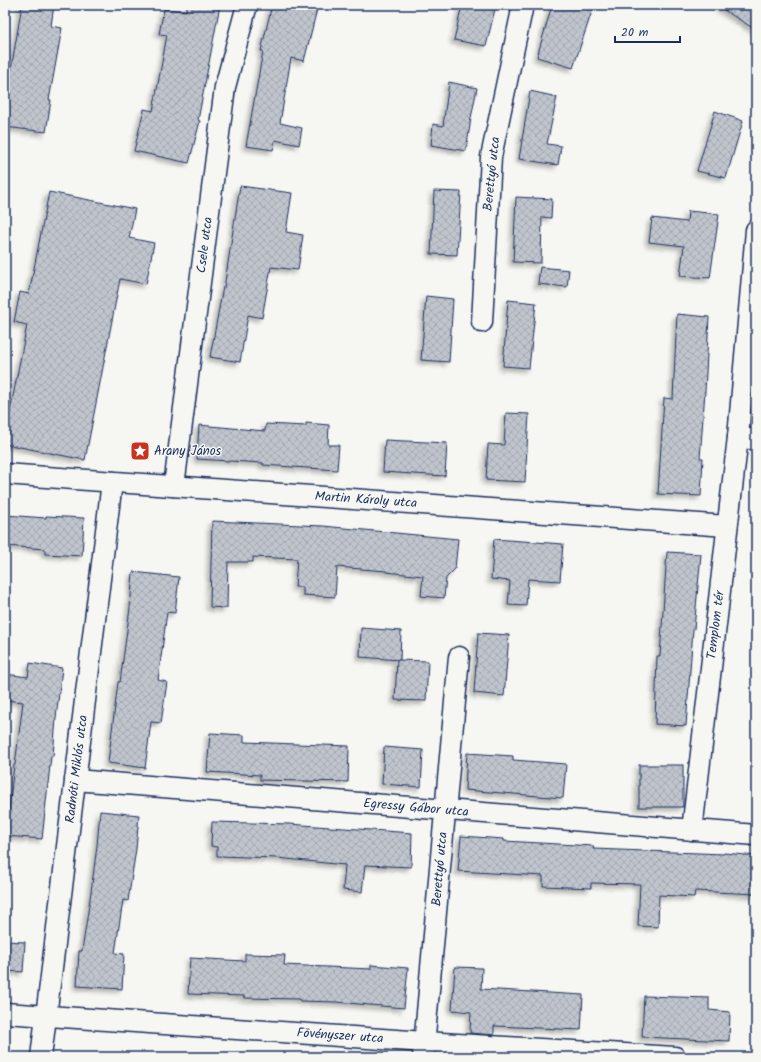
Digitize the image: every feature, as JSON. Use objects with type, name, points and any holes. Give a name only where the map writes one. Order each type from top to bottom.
[{"type":"street","name":"Csele utca","points":[[174,486],[225,87],[247,5]]},
{"type":"street","name":"Berettyó utca","points":[[482,322],[492,157],[523,5]]},
{"type":"street","name":"Templom tér","points":[[692,830],[727,526],[747,439],[756,230]]},
{"type":"street","name":"Martin Károly utca","points":[[5,474],[727,526]]},
{"type":"street","name":"Radnóti Miklós utca","points":[[41,1057],[112,482]]},
{"type":"street","name":"Berettyó utca","points":[[424,1049],[459,657]]},
{"type":"street","name":"Egressy Gábor utca","points":[[75,780],[756,835]]},
{"type":"street","name":"Fövényszer utca","points":[[5,1013],[424,1049],[675,1057]]},
{"type":"building","points":[[22,5],[54,5],[51,26],[62,28],[49,100],[51,100],[46,132],[5,127],[5,93],[7,93]]},
{"type":"building","points":[[187,5],[220,5],[198,120],[200,121],[189,163],[134,151],[144,109],[153,111],[167,35],[159,34],[164,9],[186,11]]},
{"type":"building","points":[[272,5],[318,5],[304,61],[291,58],[280,123],[302,128],[299,145],[275,140],[273,150],[246,146],[263,51],[261,51]]},
{"type":"building","points":[[462,5],[496,5],[486,46],[454,40]]},
{"type":"building","points":[[552,5],[583,5],[593,8],[573,68],[537,57]]},
{"type":"building","points":[[716,5],[756,5],[756,30]]},
{"type":"building","points":[[449,82],[477,88],[466,151],[431,145],[433,124],[443,126]]},
{"type":"building","points":[[530,91],[557,97],[547,144],[561,146],[558,165],[519,159]]},
{"type":"building","points":[[715,111],[743,121],[726,178],[697,171]]},
{"type":"building","points":[[240,186],[292,193],[286,232],[303,235],[298,270],[271,267],[262,318],[248,315],[240,362],[210,357],[223,287],[224,288]]},
{"type":"building","points":[[434,191],[461,192],[457,255],[431,254]]},
{"type":"building","points":[[49,192],[135,209],[129,238],[154,243],[146,284],[120,279],[85,460],[5,444],[5,437],[27,325],[14,322],[20,292],[29,294]]},
{"type":"building","points":[[516,197],[552,199],[551,218],[542,217],[541,263],[513,262]]},
{"type":"building","points":[[688,211],[719,214],[710,278],[680,276],[684,246],[649,242],[652,218],[687,222]]},
{"type":"building","points":[[540,267],[569,270],[567,287],[538,284]]},
{"type":"building","points":[[426,296],[453,299],[449,362],[421,360]]},
{"type":"building","points":[[508,300],[536,303],[529,368],[503,366]]},
{"type":"building","points":[[677,314],[709,317],[700,458],[703,458],[701,496],[658,494],[664,398],[673,399]]},
{"type":"building","points":[[506,413],[529,414],[525,482],[486,480],[488,444],[504,445]]},
{"type":"building","points":[[306,423],[329,425],[328,445],[339,445],[337,470],[197,459],[199,425],[265,431],[266,424],[306,426]]},
{"type":"building","points":[[385,440],[447,443],[445,476],[383,472]]},
{"type":"building","points":[[5,515],[46,518],[46,516],[84,518],[82,556],[45,554],[45,549],[5,546]]},
{"type":"building","points":[[212,521],[323,526],[458,539],[455,569],[446,578],[444,598],[421,596],[423,576],[337,567],[335,597],[303,595],[303,587],[295,587],[297,559],[253,557],[253,562],[228,562],[227,608],[210,607]]},
{"type":"building","points":[[494,539],[563,544],[560,581],[528,579],[526,606],[508,605],[510,581],[491,579]]},
{"type":"building","points":[[667,552],[701,554],[693,629],[686,726],[655,724],[657,656],[660,656]]},
{"type":"building","points":[[133,572],[179,577],[175,613],[167,612],[158,680],[167,682],[161,723],[151,722],[145,768],[108,763],[118,682],[120,682],[130,608]]},
{"type":"building","points":[[361,628],[401,631],[400,660],[360,657]]},
{"type":"building","points":[[478,633],[509,635],[504,696],[474,693]]},
{"type":"building","points":[[397,660],[428,661],[426,701],[395,700]]},
{"type":"building","points":[[30,663],[62,668],[53,756],[51,756],[42,839],[6,836],[23,702],[5,700],[5,674],[28,677]]},
{"type":"building","points":[[210,733],[244,735],[244,742],[349,746],[348,782],[260,780],[260,775],[207,772]]},
{"type":"building","points":[[384,747],[423,750],[421,787],[382,784]]},
{"type":"building","points":[[467,753],[513,756],[513,760],[566,764],[563,798],[465,790]]},
{"type":"building","points":[[639,765],[683,765],[683,807],[639,807]]},
{"type":"building","points":[[100,811],[139,815],[136,849],[128,901],[123,900],[115,953],[124,954],[122,989],[77,986],[79,951],[82,951],[91,892]]},
{"type":"building","points":[[212,822],[289,824],[412,833],[411,867],[365,865],[362,892],[343,890],[345,865],[277,858],[217,856],[217,847],[211,846]]},
{"type":"building","points":[[461,836],[504,839],[504,841],[594,846],[593,849],[724,853],[756,856],[756,894],[695,891],[694,897],[659,895],[658,927],[638,926],[640,884],[591,883],[591,888],[543,886],[543,876],[458,871]]},
{"type":"building","points":[[5,941],[25,942],[23,972],[5,971]]},
{"type":"building","points":[[245,954],[285,955],[284,965],[371,969],[371,965],[408,968],[404,1008],[336,1002],[300,1001],[300,999],[244,998],[244,996],[188,994],[190,958],[245,961]]},
{"type":"building","points":[[455,967],[482,968],[481,989],[583,995],[581,1030],[494,1026],[494,1035],[470,1033],[471,1012],[452,1010]]},
{"type":"building","points":[[644,996],[709,998],[709,1010],[730,1012],[729,1041],[642,1037]]},
{"type":"place","name":"Arany János","points":[[140,451]]}]
